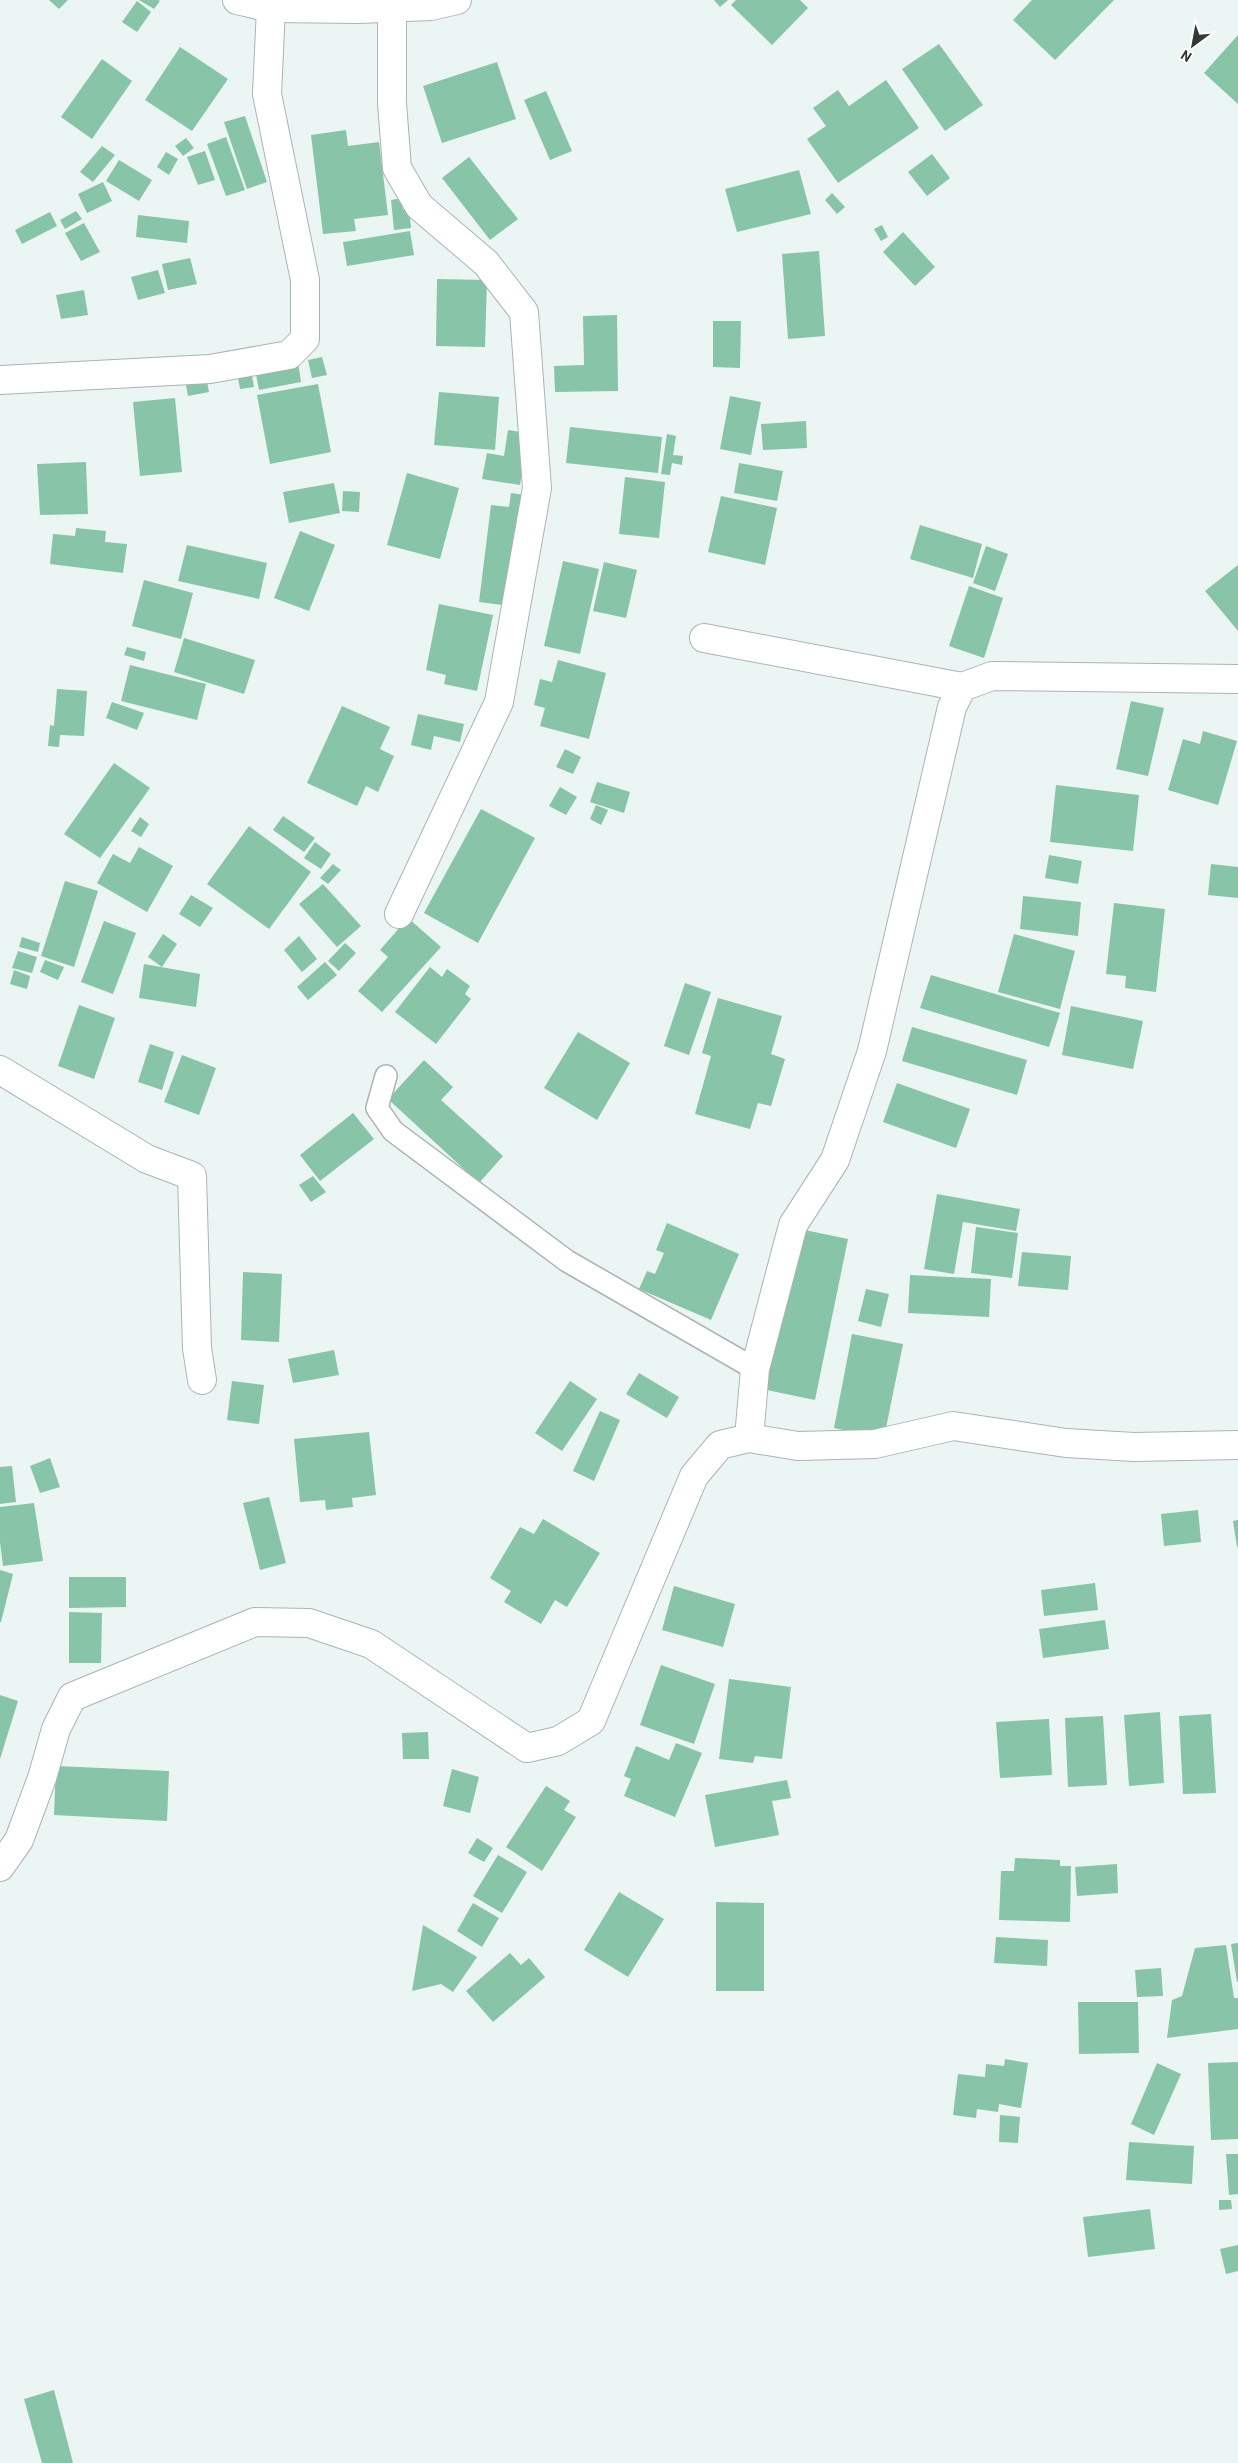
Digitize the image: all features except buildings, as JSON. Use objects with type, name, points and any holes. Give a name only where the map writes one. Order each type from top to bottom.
[{"type":"street","points":[[237,0],[271,8],[431,6],[457,0]]},
{"type":"street","points":[[392,7],[392,103],[397,168],[419,206],[486,263],[524,312],[537,488],[499,702],[400,914]]},
{"type":"street","points":[[0,380],[210,370],[289,356],[305,339],[305,280],[267,94],[271,8]]},
{"type":"street","points":[[704,638],[962,687],[992,676],[1238,679]]},
{"type":"street","points":[[749,1438],[755,1369],[793,1226],[835,1160],[872,1051],[952,707],[962,687]]},
{"type":"street","points":[[0,1070],[148,1159],[192,1176],[197,1348],[202,1380]]},
{"type":"street","points":[[0,1868],[19,1840],[42,1778],[56,1729],[72,1697],[255,1622],[309,1624],[371,1644],[527,1748],[558,1741],[590,1721],[694,1476],[720,1445],[749,1438],[798,1446],[875,1444],[953,1426],[1066,1443],[1134,1447],[1238,1445]]},
{"type":"lane","points":[[386,1076],[377,1108],[393,1131],[567,1261],[755,1369]]}]
